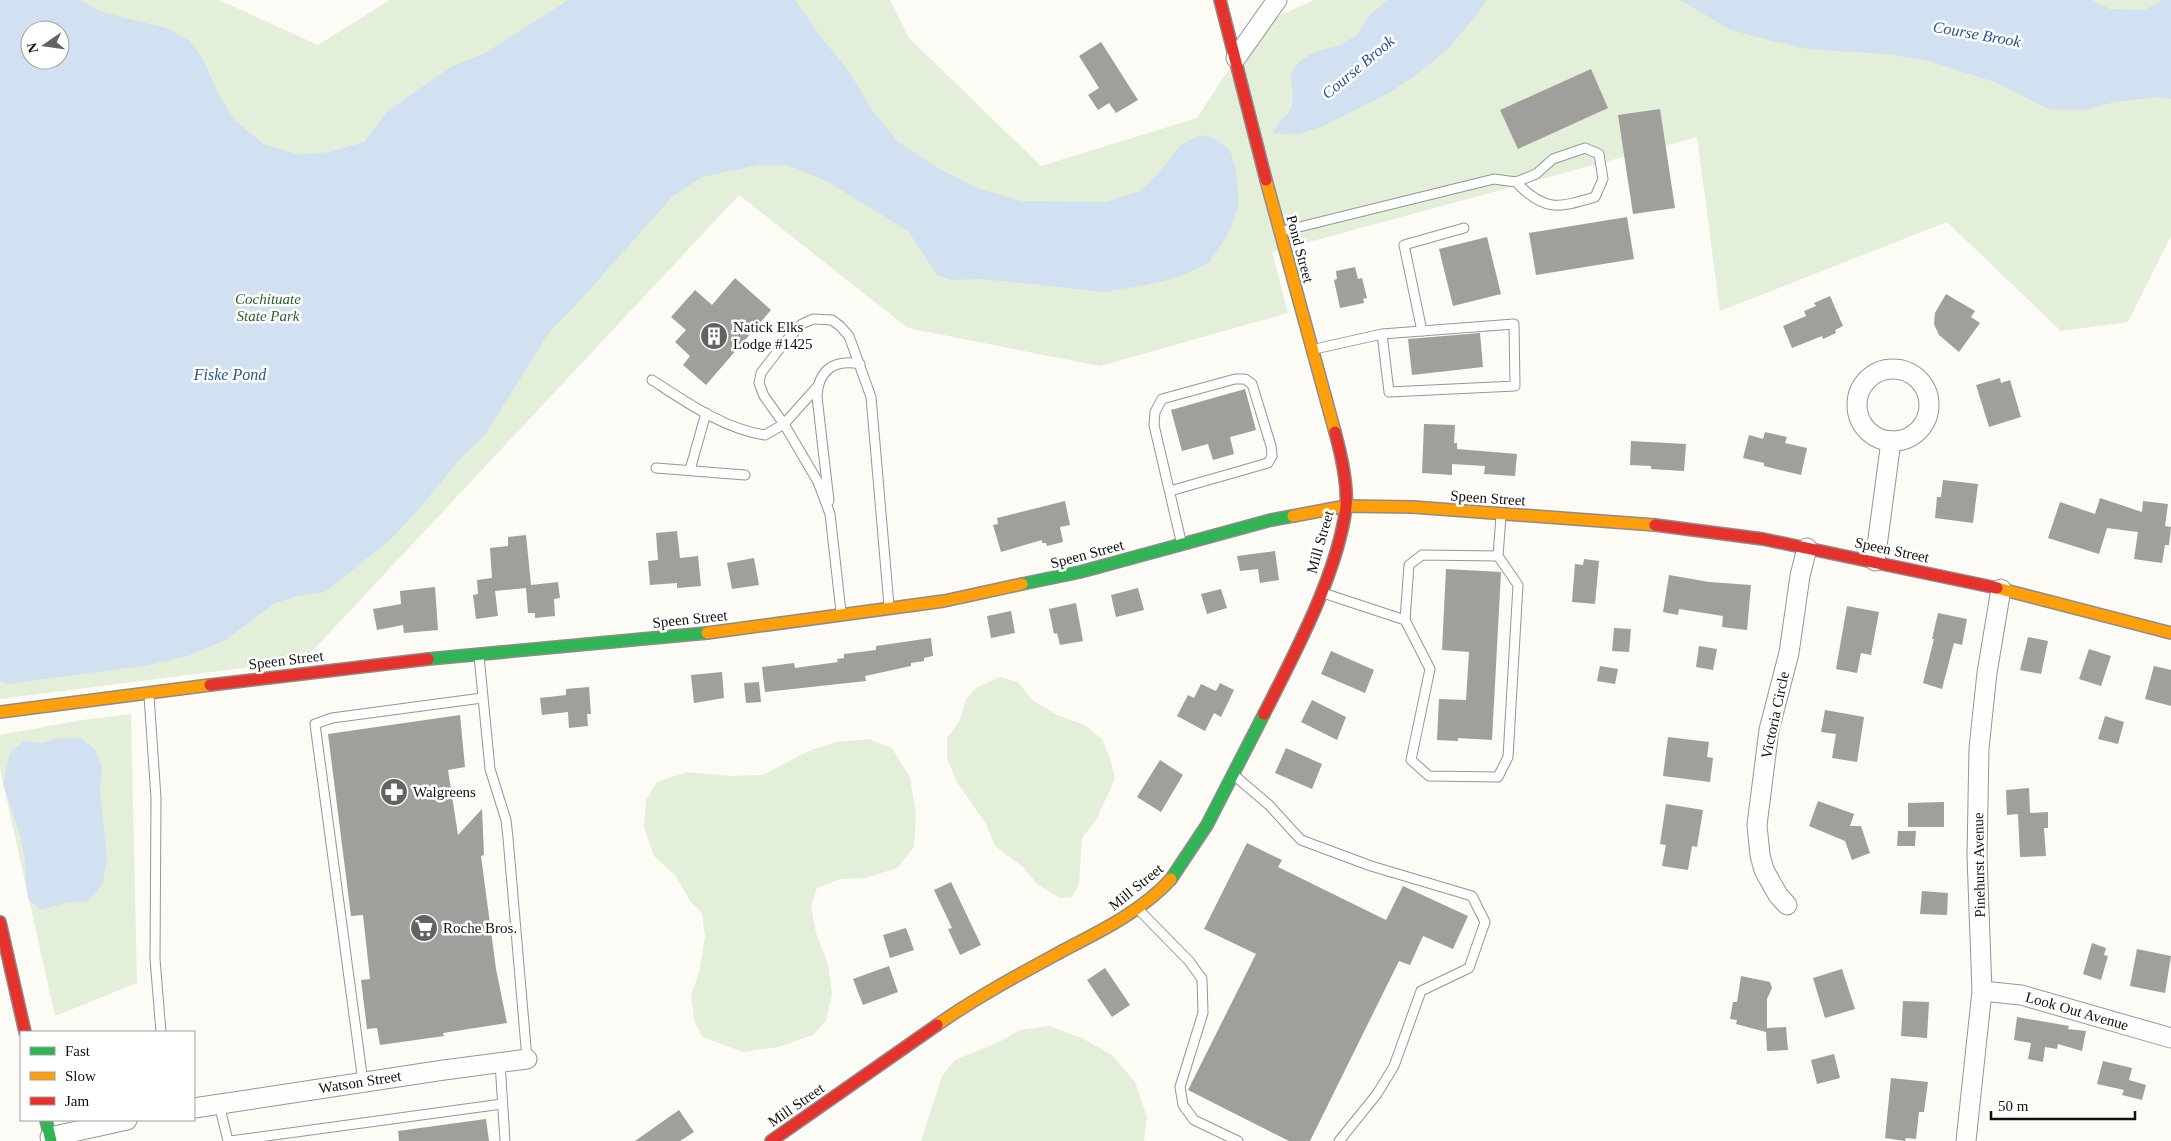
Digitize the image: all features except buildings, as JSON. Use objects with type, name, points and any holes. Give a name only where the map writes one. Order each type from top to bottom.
[{"type":"street","name":"Pond Street","points":[[1220,0],[1280,232],[1342,458],[1346,506]]},
{"type":"street","points":[[1236,58],[1277,0]]},
{"type":"street","points":[[1875,561],[1891,441]]},
{"type":"street","name":"Speen Street","points":[[0,712],[325,670],[698,634],[889,609],[978,595],[1034,583],[1271,520],[1346,506],[1413,507],[1502,513],[1677,527],[1763,539],[2002,589],[2171,633]]},
{"type":"street","name":"Mill Street","points":[[771,1141],[973,1000],[1110,926],[1159,892],[1176,874],[1207,825],[1284,675],[1337,549],[1346,506]]},
{"type":"street","name":"Victoria Circle","points":[[1787,906],[1774,889],[1764,870],[1760,855],[1757,825],[1768,730],[1789,653],[1800,576],[1807,548]]},
{"type":"street","name":"Pinehurst Avenue","points":[[1966,1141],[1982,991],[1977,856],[1979,758],[1987,673],[2002,589]]},
{"type":"street","points":[[0,922],[25,1031]]},
{"type":"street","name":"Look Out Avenue","points":[[1982,991],[2021,995],[2171,1038]]},
{"type":"street","name":"Watson Street","points":[[195,1108],[527,1059]]},
{"type":"street","points":[[49,1133],[121,1121]]},
{"type":"lane","points":[[1280,232],[1494,179],[1516,182],[1536,174],[1553,159],[1585,148],[1599,154],[1603,179],[1595,197],[1570,205],[1549,206],[1530,196],[1516,182]]},
{"type":"lane","points":[[1422,331],[1404,245],[1464,228]]},
{"type":"lane","points":[[830,514],[818,482],[784,424],[764,396],[759,383],[761,373],[802,324],[812,319],[821,318],[836,323],[849,336],[871,397],[889,609]]},
{"type":"lane","points":[[1312,350],[1382,334],[1514,324],[1515,386],[1389,392],[1382,334]]},
{"type":"lane","points":[[652,380],[706,413],[753,433],[765,435],[784,424],[818,386],[824,373],[836,364],[848,362],[860,364]]},
{"type":"lane","points":[[1170,492],[1268,462],[1272,456],[1271,446],[1252,384],[1245,379],[1235,379],[1162,400],[1155,412],[1154,426],[1182,544]]},
{"type":"lane","points":[[818,386],[817,397],[842,616]]},
{"type":"lane","points":[[690,470],[706,413]]},
{"type":"lane","points":[[656,468],[745,475]]},
{"type":"lane","points":[[1498,556],[1422,555],[1409,565],[1405,620],[1430,669],[1411,760],[1429,776],[1498,777],[1508,756],[1518,585],[1498,556],[1502,513]]},
{"type":"lane","points":[[1320,593],[1405,620]]},
{"type":"lane","points":[[478,654],[490,768],[506,820],[527,1059]]},
{"type":"lane","points":[[148,693],[156,798],[156,959],[161,1031]]},
{"type":"lane","points":[[363,1082],[315,724],[332,718],[482,698]]},
{"type":"lane","points":[[1232,775],[1269,805],[1301,840],[1371,866],[1472,896],[1485,922],[1468,968],[1421,990],[1394,1066],[1377,1094],[1339,1141]]},
{"type":"lane","points":[[1137,908],[1190,962],[1202,979],[1203,1013],[1180,1086],[1183,1105],[1194,1120],[1238,1141]]},
{"type":"lane","points":[[500,1062],[505,1141]]},
{"type":"lane","points":[[219,1104],[229,1141],[502,1104]]},
{"type":"green space","name":"Cochituate State Park","points":[[0,0],[219,0],[318,45],[390,0],[890,0],[909,38],[1041,166],[1197,118],[1258,25],[1314,0],[2171,0],[2171,236],[2128,322],[2061,331],[1947,222],[1720,311],[1697,137],[1272,252],[1288,313],[1100,366],[908,328],[739,195],[304,660],[0,699]]},
{"type":"green space","points":[[1000,677],[1018,682],[1032,700],[1057,715],[1085,725],[1102,739],[1110,758],[1115,779],[1096,820],[1082,838],[1079,884],[1072,897],[1060,898],[1038,885],[1022,866],[995,846],[986,824],[957,782],[947,759],[947,738],[959,722],[966,699],[976,688]]},
{"type":"green space","points":[[131,714],[137,983],[55,1016],[0,769],[0,735],[82,720]]},
{"type":"green space","points":[[869,739],[892,748],[910,778],[916,814],[914,847],[897,868],[866,878],[840,879],[817,888],[811,906],[816,933],[828,964],[832,993],[826,1021],[813,1035],[778,1047],[743,1052],[703,1037],[695,1023],[691,996],[699,972],[705,937],[702,913],[690,901],[676,876],[654,856],[644,827],[646,800],[657,782],[687,772],[732,776],[762,775],[811,750],[837,742]]},
{"type":"green space","points":[[1049,1026],[1082,1038],[1112,1055],[1135,1082],[1147,1117],[1144,1141],[921,1141],[942,1076],[955,1060],[999,1042],[1020,1030]]},
{"type":"water","name":"Fiske Pond","points":[[0,0],[81,0],[101,12],[167,28],[190,41],[204,61],[217,91],[234,119],[263,144],[300,155],[329,152],[364,142],[388,111],[449,68],[485,53],[568,0],[795,0],[850,73],[872,110],[898,142],[942,170],[977,188],[1021,201],[1105,202],[1140,191],[1160,171],[1181,145],[1200,135],[1214,138],[1230,150],[1236,170],[1239,204],[1230,231],[1209,263],[1178,277],[1104,292],[982,279],[951,280],[937,275],[908,231],[826,181],[787,165],[759,165],[702,177],[673,196],[575,306],[550,331],[485,435],[460,459],[419,509],[390,540],[325,592],[297,596],[273,604],[226,640],[187,656],[144,666],[7,684],[0,681]]},
{"type":"water","points":[[1387,0],[1487,0],[1446,51],[1417,74],[1387,94],[1321,127],[1299,134],[1281,134],[1278,122],[1285,117],[1292,106],[1291,73],[1299,62],[1316,51],[1338,46],[1357,35],[1368,17]]},
{"type":"water","points":[[1680,0],[2091,0],[2110,9],[2145,10],[2162,0],[2171,0],[2171,99],[2159,97],[2115,102],[2084,110],[2048,109],[1995,82],[1928,61],[1887,54],[1807,49],[1729,29]]},
{"type":"water","points":[[55,738],[80,738],[95,749],[102,768],[100,791],[107,860],[102,885],[87,902],[69,902],[41,910],[29,900],[21,838],[3,784],[10,753],[24,741],[43,743]]},
{"type":"waterway","name":"Course Brook","points":[[1276,131],[1285,125]]},
{"type":"traffic: fast","points":[[1022,584],[1080,572],[1271,520],[1293,516]]},
{"type":"traffic: fast","points":[[428,659],[707,633]]},
{"type":"traffic: fast","points":[[1171,879],[1207,825],[1264,714]]},
{"type":"traffic: fast","points":[[46,1121],[51,1141]]},
{"type":"traffic: slow","points":[[1266,180],[1335,432]]},
{"type":"traffic: slow","points":[[1293,516],[1346,506],[1413,507],[1655,525]]},
{"type":"traffic: slow","points":[[707,633],[944,601],[1022,584]]},
{"type":"traffic: slow","points":[[1997,588],[2171,633]]},
{"type":"traffic: slow","points":[[0,712],[210,685]]},
{"type":"traffic: slow","points":[[937,1025],[1000,985],[1135,910],[1171,879]]},
{"type":"traffic: jam","points":[[1220,0],[1266,180]]},
{"type":"traffic: jam","points":[[1264,714],[1313,613],[1334,559],[1341,532],[1346,507],[1346,489],[1342,459],[1335,432]]},
{"type":"traffic: jam","points":[[1655,525],[1763,539],[1997,588]]},
{"type":"traffic: jam","points":[[210,685],[428,659]]},
{"type":"traffic: jam","points":[[0,922],[25,1031]]},
{"type":"traffic: jam","points":[[771,1141],[937,1025]]},
{"type":"place","name":"Natick Elks Lodge #1425","points":[[714,336]]},
{"type":"place","name":"Walgreens","points":[[394,792]]},
{"type":"place","name":"Roche Bros.","points":[[424,928]]}]
